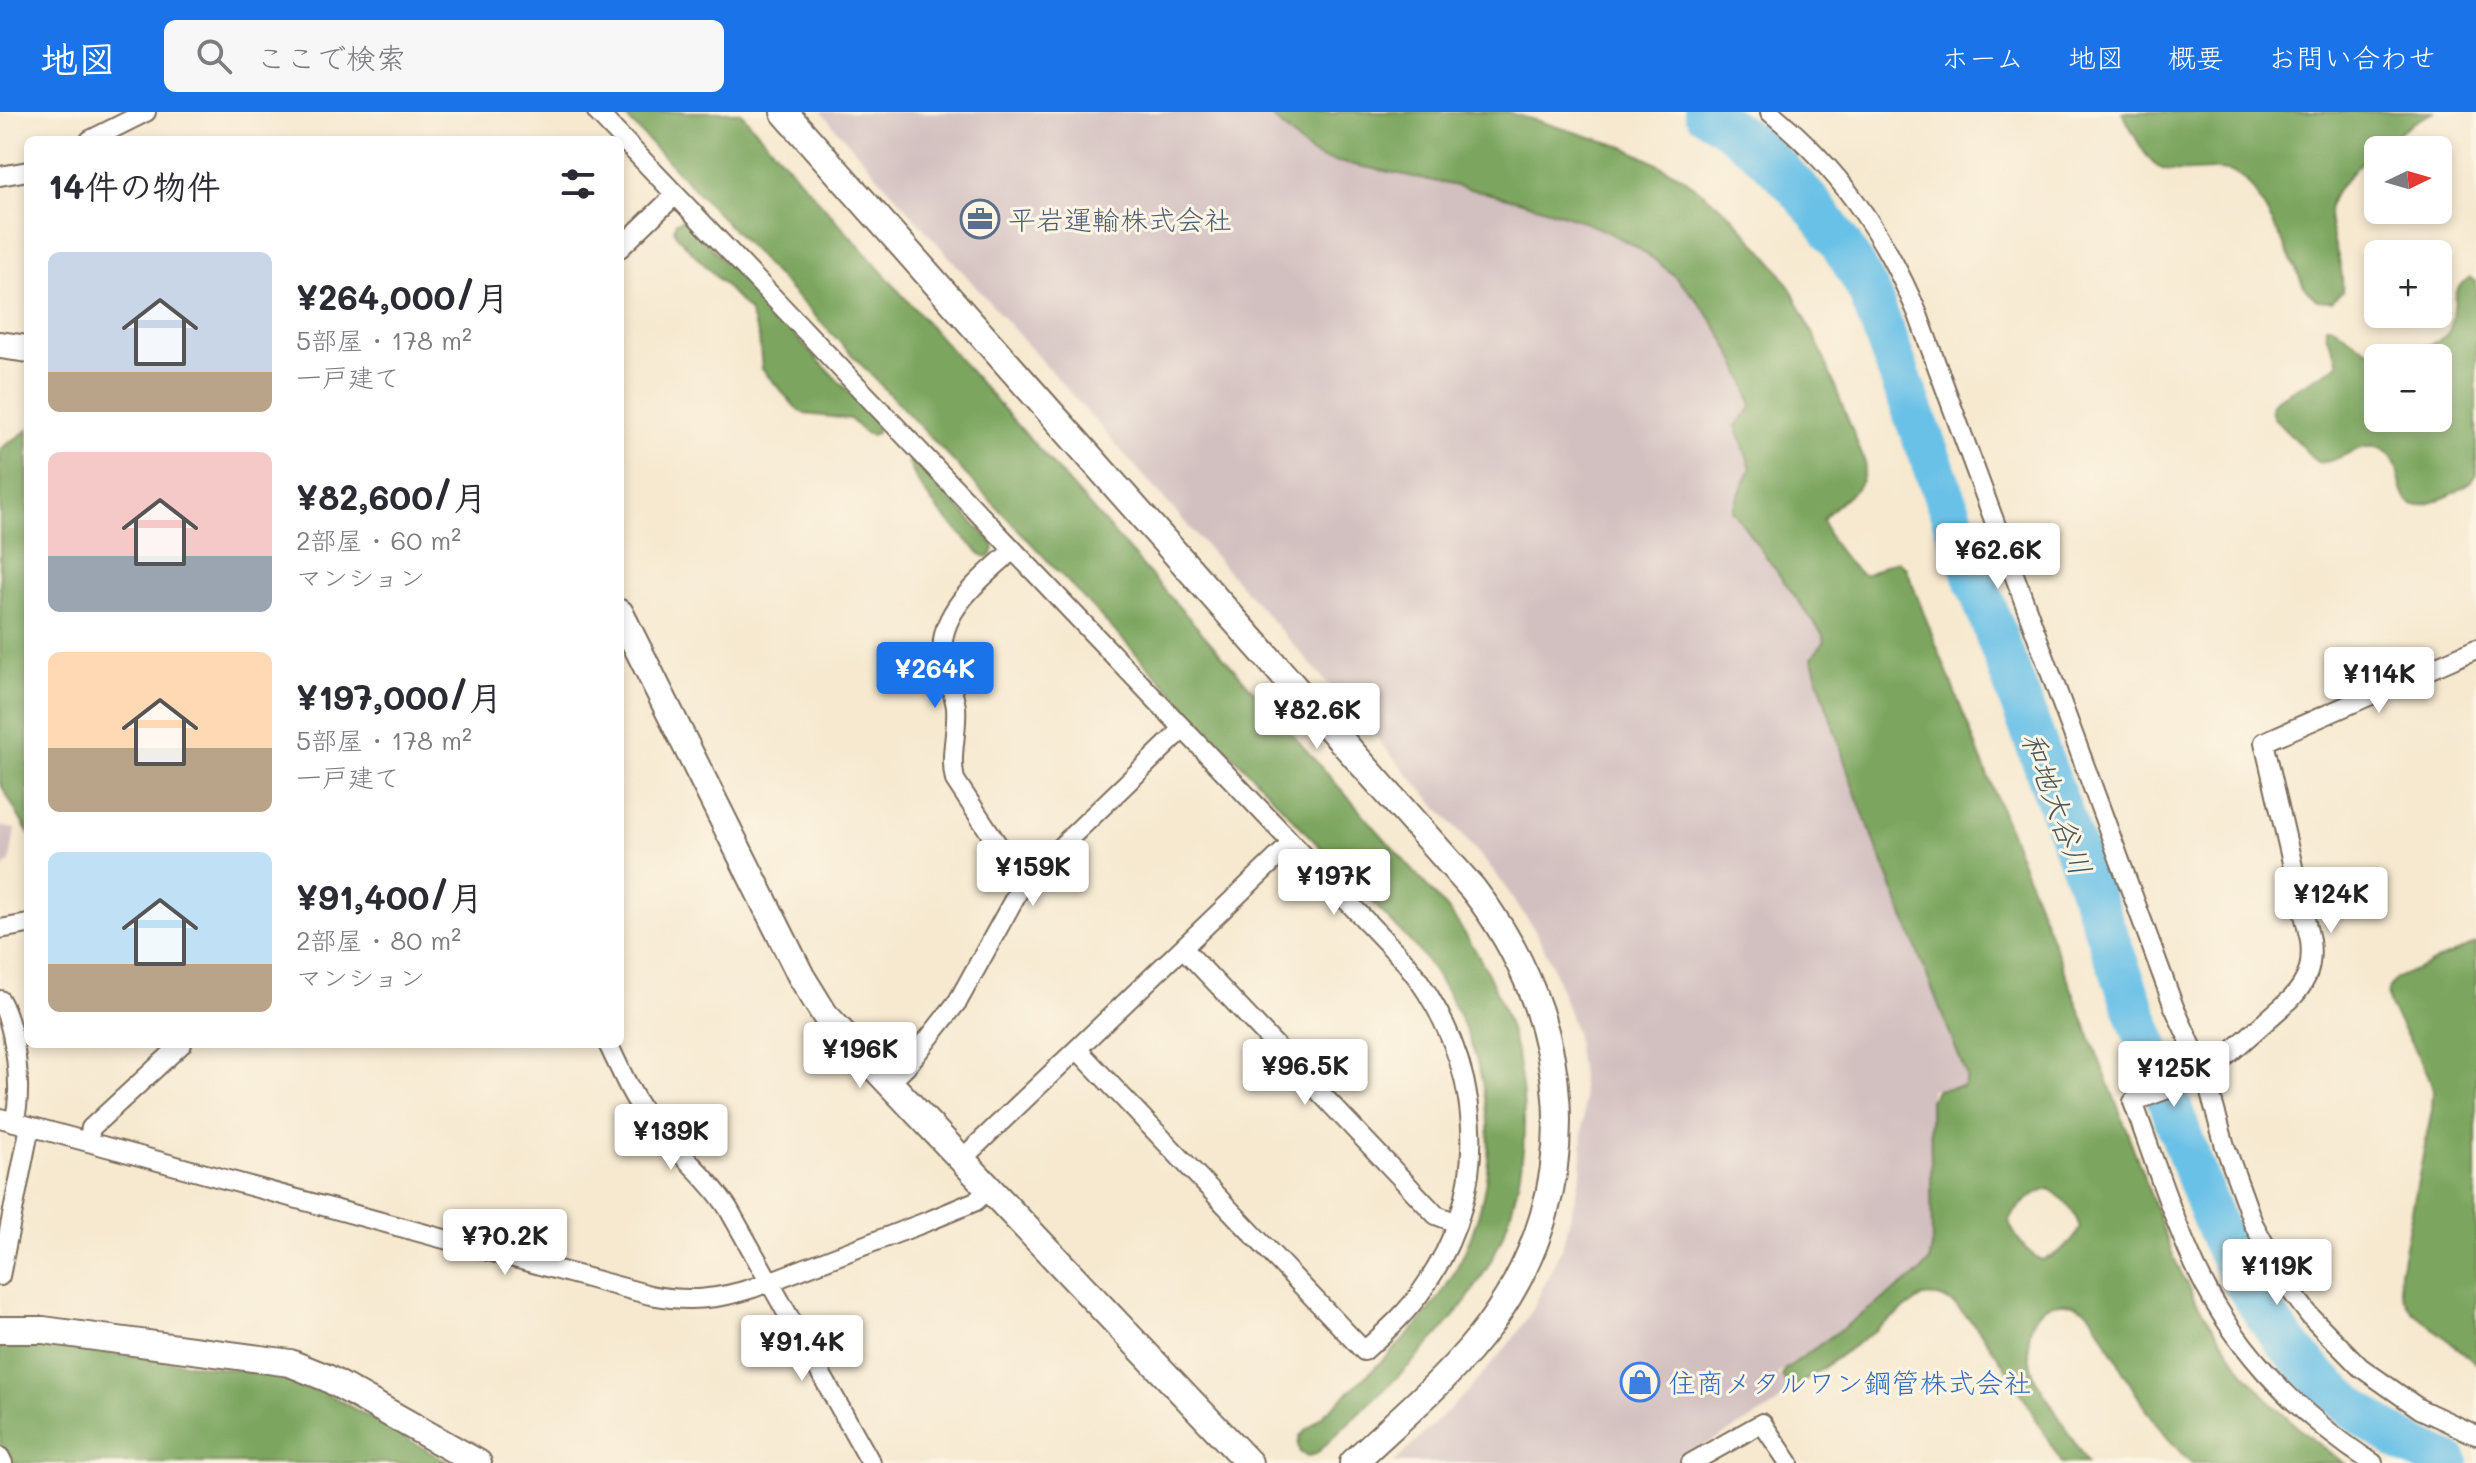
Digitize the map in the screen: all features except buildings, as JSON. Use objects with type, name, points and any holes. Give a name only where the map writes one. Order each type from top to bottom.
[{"type":"street","points":[[98,136],[146,112]]},
{"type":"street","points":[[597,112],[616,136]]},
{"type":"street","points":[[784,112],[1473,889],[1505,934],[1526,973],[1548,1037],[1557,1103],[1553,1170],[1537,1234],[1509,1295],[1470,1349],[1353,1463]]},
{"type":"street","points":[[1770,112],[1803,140],[1858,202],[1901,274],[2253,1223],[2275,1266],[2310,1316],[2360,1367],[2430,1414],[2476,1435]]},
{"type":"street","points":[[624,147],[675,195],[1292,843],[1406,963],[1430,995],[1449,1032],[1466,1084],[1472,1138],[1468,1179],[1457,1223],[1443,1257],[1422,1291],[1364,1351],[1077,1049]]},
{"type":"street","points":[[0,176],[24,172]]},
{"type":"street","points":[[624,244],[675,195]]},
{"type":"street","points":[[0,345],[24,348]]},
{"type":"street","points":[[1013,550],[949,618],[943,634],[942,651],[955,705],[952,766],[955,780],[1023,883]]},
{"type":"street","points":[[624,621],[812,996],[840,1033],[1249,1463]]},
{"type":"street","points":[[2373,1463],[2315,1422],[2283,1393],[2229,1327],[2188,1251],[2133,1102],[2201,1076],[2291,999],[2302,987],[2309,972],[2312,956],[2264,742],[2476,649]]},
{"type":"street","points":[[888,1084],[906,1067],[958,1001],[1023,883],[1183,729]]},
{"type":"street","points":[[961,1160],[1292,843]]},
{"type":"street","points":[[0,929],[24,925]]},
{"type":"street","points":[[1183,948],[1436,1215],[1457,1223]]},
{"type":"street","points":[[0,1000],[8,1016],[13,1040],[18,1107],[0,1276]]},
{"type":"street","points":[[88,1141],[91,1128],[178,1048]]},
{"type":"street","points":[[610,1048],[638,1105],[712,1185],[871,1463]]},
{"type":"street","points":[[15,1122],[676,1300],[728,1296],[769,1282],[976,1201],[988,1189]]},
{"type":"street","points":[[0,1330],[43,1330],[290,1363],[327,1378],[478,1463]]},
{"type":"street","points":[[1691,1463],[1762,1423],[1789,1463]]},
{"type":"street","points":[[0,1457],[3,1463]]},
{"type":"shaded area","points":[[821,112],[1267,112],[1310,153],[1322,159],[1448,182],[1568,215],[1615,234],[1656,261],[1692,294],[1733,356],[1751,402],[1749,412],[1735,425],[1751,468],[1733,504],[1734,515],[1823,635],[1825,641],[1810,656],[1854,790],[1967,1077],[1967,1082],[1957,1088],[1930,1089],[1932,1248],[1929,1262],[1921,1272],[1777,1375],[1795,1390],[1769,1409],[1674,1463],[1394,1463],[1468,1391],[1513,1339],[1533,1309],[1563,1244],[1581,1174],[1584,1102],[1575,1030],[1551,962],[1535,930],[1494,871]]},
{"type":"shaded area","points":[[0,826],[15,829],[10,861],[0,872]]},
{"type":"green space","points":[[621,112],[740,112],[1448,910],[1478,956],[1501,1004],[1517,1055],[1524,1106],[1522,1158],[1512,1209],[1492,1259],[1446,1326],[1316,1454],[1308,1456],[1300,1453],[1300,1436],[1389,1355],[1421,1321],[1461,1260],[1478,1216],[1487,1170],[1488,1124],[1481,1079],[1467,1035],[1447,992],[1419,951]]},
{"type":"green space","points":[[1267,112],[1508,112],[1624,147],[1681,176],[1732,216],[1774,264],[1792,291],[1821,351],[1865,463],[1861,483],[1856,490],[1823,520],[1829,535],[1844,558],[1863,575],[1898,561],[1906,568],[2118,1107],[2174,1258],[2193,1297],[2243,1371],[2272,1404],[2344,1463],[2192,1463],[2148,1412],[2091,1314],[2070,1304],[2049,1305],[2040,1311],[2030,1330],[2029,1355],[2035,1378],[2087,1463],[2062,1463],[1993,1349],[1960,1310],[1941,1297],[1920,1298],[1802,1383],[1794,1386],[1785,1382],[1782,1376],[1786,1369],[1921,1272],[1929,1262],[1932,1248],[1930,1100],[1936,1090],[1963,1086],[1967,1077],[1854,790],[1813,664],[1812,657],[1825,641],[1823,635],[1732,510],[1751,468],[1736,426],[1752,408],[1739,368],[1707,313],[1685,286],[1661,264],[1606,231],[1507,198],[1323,159],[1310,153]],"holes":[[[2049,1189],[2072,1211],[2080,1228],[2064,1248],[2041,1260],[2021,1243],[2009,1221],[2031,1197]]]},
{"type":"green space","points":[[2122,112],[2435,112],[2394,136],[2364,136],[2364,161],[2341,184],[2329,212],[2342,281],[2342,291],[2332,301],[2317,300],[2306,290],[2268,214],[2243,178],[2222,170],[2163,169],[2144,152]]},
{"type":"green space","points":[[682,220],[877,422],[877,433],[865,433],[850,419],[805,414],[797,409],[762,369],[759,337],[749,311],[676,235],[676,222]]},
{"type":"green space","points":[[2471,278],[2476,281],[2476,475],[2457,491],[2440,500],[2415,506],[2404,495],[2395,464],[2385,451],[2368,447],[2326,462],[2317,462],[2274,418],[2272,404],[2277,399],[2337,365],[2326,331],[2326,326],[2333,326],[2364,347],[2364,432],[2452,432],[2452,344],[2430,344],[2443,338],[2452,328],[2459,287]]},
{"type":"green space","points":[[24,433],[24,826],[0,783],[0,449]]},
{"type":"green space","points":[[910,458],[992,542],[992,555],[987,557],[980,554],[939,511],[914,475],[908,461]]},
{"type":"green space","points":[[2476,943],[2476,1363],[2412,1311],[2402,1292],[2400,1271],[2432,1110],[2433,1090],[2428,1074],[2390,1006],[2388,994],[2397,978]]},
{"type":"green space","points":[[24,1342],[287,1377],[321,1390],[449,1463],[11,1463],[0,1445],[0,1344]]},
{"type":"waterway","name":"和地大谷川","points":[[1705,112],[1755,148],[1799,190],[1836,237],[1868,290],[2206,1202],[2246,1286],[2271,1323],[2331,1390],[2366,1418],[2448,1463]]},
{"type":"place","name":"平岩運輸株式会社","points":[[980,219]]},
{"type":"place","name":"住商メタルワン鋼管株式会社","points":[[1640,1382]]}]
